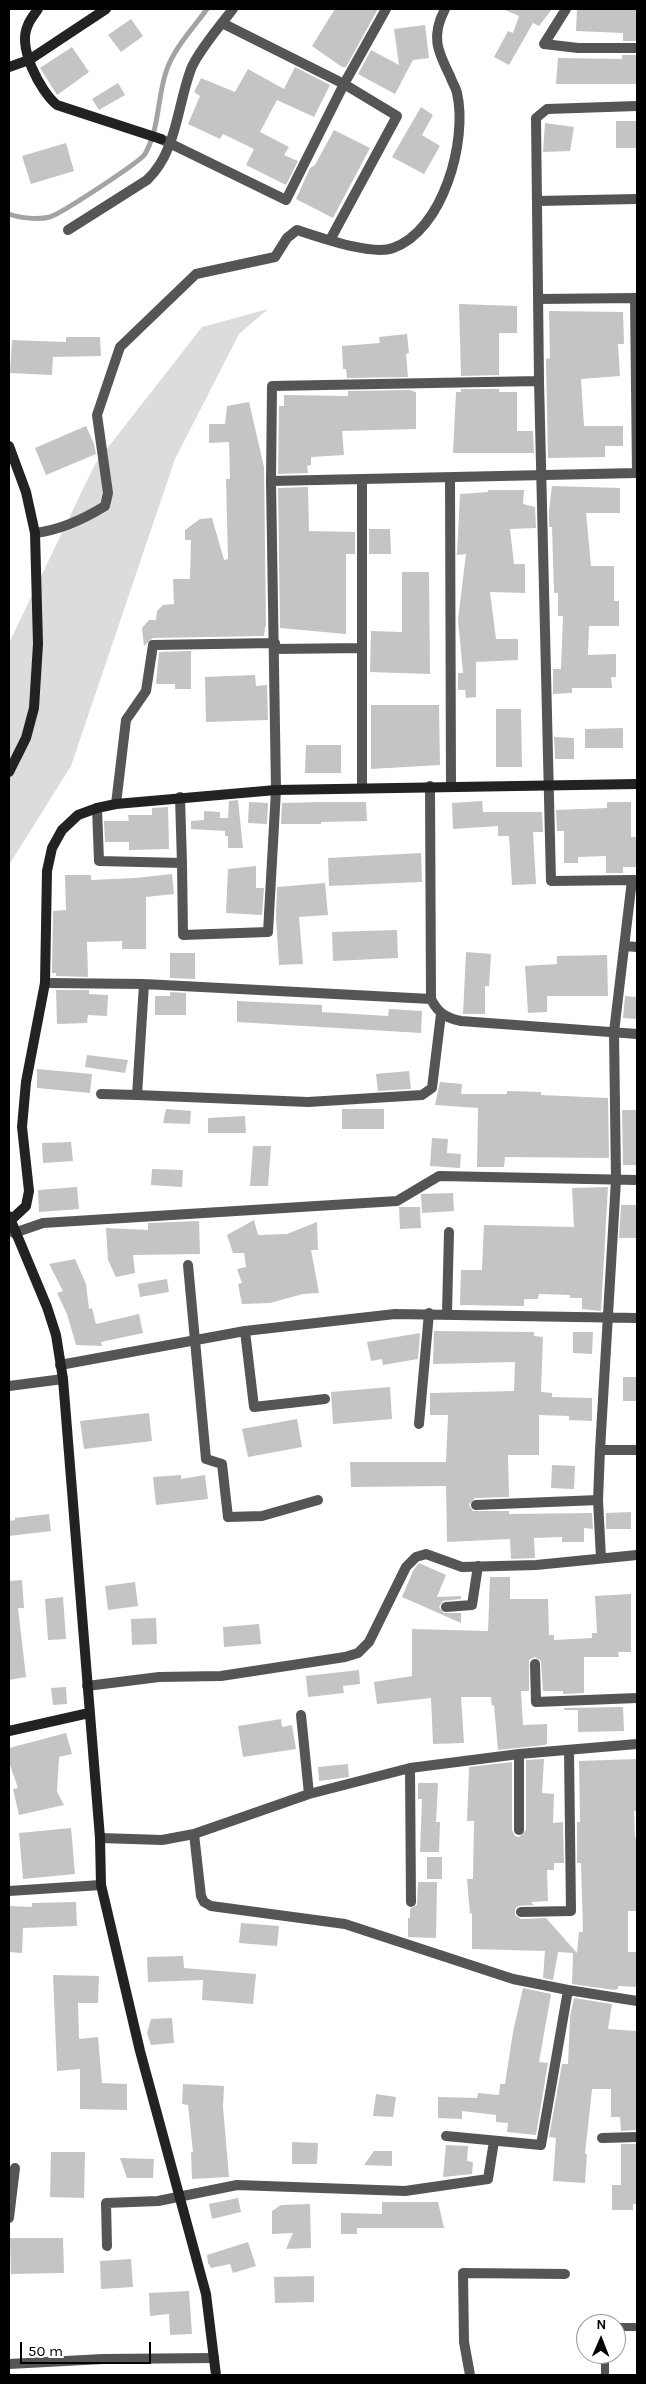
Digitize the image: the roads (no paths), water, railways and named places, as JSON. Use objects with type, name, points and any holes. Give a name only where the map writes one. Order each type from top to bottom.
[{"type":"street","points":[[38,9],[27,26],[24,42],[29,60],[47,97],[57,105],[166,141],[286,200],[344,84],[386,9]]},
{"type":"street","points":[[9,67],[29,60],[106,9]]},
{"type":"street","points":[[68,230],[147,180],[157,171],[191,67],[233,9]]},
{"type":"street","points":[[35,533],[47,531],[88,516],[105,506],[108,493],[97,415],[120,347],[196,274],[275,257],[287,238],[297,230],[368,249],[393,248],[417,233],[437,209],[458,149],[460,118],[457,92],[442,61],[435,34],[445,9]]},
{"type":"street","points":[[566,9],[544,44],[578,48],[637,48]]},
{"type":"street","points":[[222,23],[344,84],[397,116],[330,240]]},
{"type":"street","points":[[601,1558],[598,1500],[616,1180],[614,1032],[634,880],[551,881],[539,381],[536,118],[547,109],[637,106]]},
{"type":"street","points":[[537,201],[637,199]]},
{"type":"street","points":[[270,481],[637,473],[636,298],[538,299]]},
{"type":"street","points":[[180,797],[184,935],[268,932],[276,790],[275,646],[270,481],[272,386],[539,381]]},
{"type":"street","points":[[9,446],[26,492],[35,533],[38,644],[34,708],[26,738],[9,772]]},
{"type":"street","points":[[450,478],[451,786]]},
{"type":"street","points":[[362,480],[362,787]]},
{"type":"street","points":[[116,804],[126,720],[146,691],[153,645],[362,648]]},
{"type":"street","points":[[216,2375],[206,2294],[140,2051],[101,1885],[100,1838],[63,1379],[56,1335],[47,1307],[14,1233],[10,1218],[26,1206],[29,1191],[22,1126],[26,1082],[45,982],[46,871],[52,848],[62,830],[78,815],[116,804],[276,790],[362,787],[637,784]]},
{"type":"street","points":[[430,786],[431,999],[442,1014],[461,1022],[637,1034]]},
{"type":"street","points":[[97,808],[99,861],[182,863]]},
{"type":"street","points":[[625,946],[637,947]]},
{"type":"street","points":[[45,982],[144,984],[431,999]]},
{"type":"street","points":[[137,1095],[144,984]]},
{"type":"street","points":[[101,1094],[308,1102],[378,1096],[422,1095],[432,1088],[442,1014]]},
{"type":"street","points":[[14,1233],[43,1223],[397,1201],[439,1176],[637,1180]]},
{"type":"street","points":[[447,1314],[449,1232]]},
{"type":"street","points":[[188,1265],[206,1459],[222,1464],[228,1516],[262,1516],[318,1500]]},
{"type":"street","points":[[60,1365],[245,1331],[395,1314],[637,1318]]},
{"type":"street","points":[[419,1424],[429,1314]]},
{"type":"street","points":[[245,1331],[254,1408],[325,1398]]},
{"type":"street","points":[[9,1386],[63,1379]]},
{"type":"street","points":[[600,1450],[637,1450]]},
{"type":"street","points":[[476,1505],[598,1500]]},
{"type":"street","points":[[87,1686],[159,1677],[221,1676],[345,1658],[358,1653],[370,1642],[406,1567],[416,1557],[426,1554],[462,1566],[536,1565],[637,1555]]},
{"type":"street","points":[[446,1607],[472,1605],[478,1566]]},
{"type":"street","points":[[535,1664],[536,1702],[637,1698]]},
{"type":"street","points":[[9,1731],[89,1713]]},
{"type":"street","points":[[300,1715],[309,1794]]},
{"type":"street","points":[[100,1838],[162,1840],[194,1834],[309,1794],[410,1768],[519,1754],[637,1744]]},
{"type":"street","points":[[521,1912],[571,1911],[569,1751]]},
{"type":"street","points":[[519,1754],[519,1830]]},
{"type":"street","points":[[410,1768],[410,1902]]},
{"type":"street","points":[[194,1834],[202,1896],[204,1902],[211,1906],[345,1924],[513,1979],[637,2001]]},
{"type":"street","points":[[9,1891],[101,1885]]},
{"type":"street","points":[[446,2136],[541,2145],[568,1990]]},
{"type":"street","points":[[602,2138],[637,2137]]},
{"type":"street","points":[[107,2246],[106,2203],[158,2201],[237,2185],[404,2191],[488,2178],[494,2141]]},
{"type":"street","points":[[9,2218],[15,2168]]},
{"type":"street","points":[[470,2375],[464,2342],[463,2273],[565,2274]]},
{"type":"street","points":[[9,2364],[214,2358]]},
{"type":"waterway","points":[[9,214],[29,218],[50,217],[100,187],[130,167],[145,154],[156,123],[161,90],[170,61],[207,9]]}]
